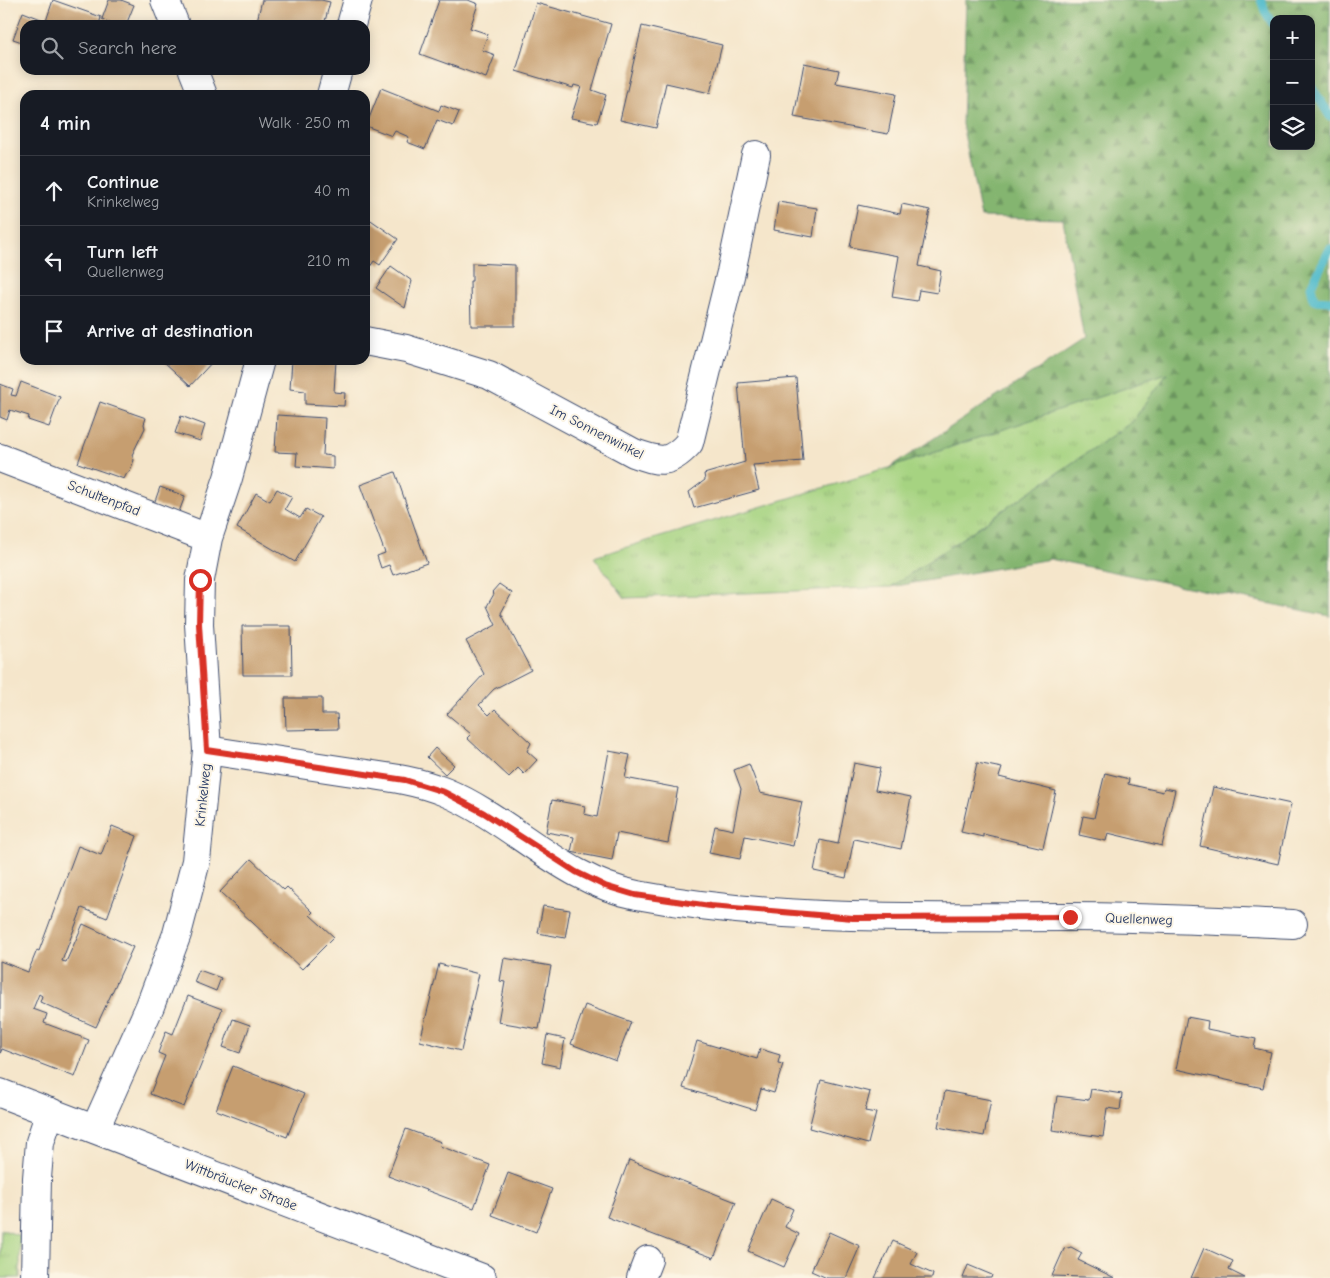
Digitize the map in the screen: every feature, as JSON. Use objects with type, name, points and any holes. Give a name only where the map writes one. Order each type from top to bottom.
[{"type":"street","points":[[165,0],[173,20]]},
{"type":"street","points":[[352,20],[358,0]]},
{"type":"street","points":[[195,75],[201,90]]},
{"type":"street","points":[[332,90],[337,75]]},
{"type":"street","name":"Im Sonnenwinkel","points":[[370,342],[406,349],[489,375],[642,456],[659,462],[678,456],[689,443],[756,155]]},
{"type":"street","name":"Krinkelweg","points":[[95,1129],[150,1006],[177,934],[196,861],[207,750],[199,624],[200,580],[208,538],[228,478],[259,365]]},
{"type":"street","name":"Schultenpfad","points":[[0,458],[208,538]]},
{"type":"street","name":"Quellenweg","points":[[207,750],[405,780],[444,792],[484,813],[576,872],[605,886],[635,895],[710,906],[853,918],[1090,917],[1293,924]]},
{"type":"street","name":"Wittbräucker Straße","points":[[0,1093],[482,1278]]},
{"type":"street","points":[[35,1278],[36,1178],[40,1142],[50,1112]]},
{"type":"green space","points":[[966,0],[1330,0],[1330,616],[1050,559],[891,587],[1132,422],[1167,374],[889,468],[1084,339],[1063,219],[981,217],[962,124]]},
{"type":"green space","points":[[1168,373],[1132,422],[891,587],[625,598],[594,557],[889,468]]},
{"type":"green space","points":[[1,1229],[20,1236],[20,1278],[0,1278]]},
{"type":"building","points":[[53,0],[101,17],[100,20],[46,20]]},
{"type":"building","points":[[109,0],[121,0],[134,5],[128,20],[102,19]]},
{"type":"building","points":[[262,0],[321,0],[330,2],[325,20],[257,20]]},
{"type":"building","points":[[439,0],[468,0],[478,4],[470,28],[488,34],[482,50],[495,55],[486,78],[420,54]]},
{"type":"building","points":[[536,3],[611,24],[592,90],[606,95],[597,123],[571,118],[581,87],[574,85],[573,88],[516,71]]},
{"type":"building","points":[[23,12],[43,20],[20,20]]},
{"type":"building","points":[[20,20],[20,41],[13,39]]},
{"type":"building","points":[[642,26],[722,45],[710,93],[666,83],[656,128],[620,120]]},
{"type":"building","points":[[804,63],[839,70],[836,83],[896,94],[888,134],[794,117]]},
{"type":"building","points":[[381,88],[439,111],[441,105],[459,112],[453,126],[437,120],[425,149],[407,142],[409,137],[395,131],[392,136],[370,128],[370,116]]},
{"type":"building","points":[[778,202],[817,208],[813,237],[774,230]]},
{"type":"building","points":[[902,204],[930,210],[919,266],[941,271],[937,293],[919,290],[917,301],[892,297],[899,256],[850,247],[858,205],[900,214]]},
{"type":"building","points":[[370,219],[398,239],[380,265],[374,261],[370,267]]},
{"type":"building","points":[[472,263],[515,265],[515,326],[471,326],[470,281],[472,281]]},
{"type":"building","points":[[391,266],[412,281],[405,308],[376,288]]},
{"type":"building","points":[[167,365],[209,365],[190,386]]},
{"type":"building","points":[[292,365],[336,365],[334,392],[345,393],[344,406],[305,404],[305,391],[290,389]]},
{"type":"building","points":[[796,378],[803,461],[753,465],[759,490],[694,508],[689,492],[705,480],[704,474],[745,462],[738,383]]},
{"type":"building","points":[[21,382],[60,397],[49,427],[28,420],[29,416],[10,410],[7,420],[0,417],[0,384],[13,389],[11,395],[16,396]]},
{"type":"building","points":[[100,402],[146,418],[145,428],[132,455],[134,460],[130,471],[124,479],[78,463]]},
{"type":"building","points":[[277,415],[325,418],[323,455],[333,456],[333,469],[296,466],[297,453],[275,452]]},
{"type":"building","points":[[181,416],[205,425],[200,441],[175,433]]},
{"type":"building","points":[[395,472],[427,563],[393,575],[389,565],[381,568],[377,556],[385,553],[360,485]]},
{"type":"building","points":[[160,487],[185,496],[179,512],[154,504]]},
{"type":"building","points":[[277,489],[292,497],[285,509],[300,518],[306,509],[321,517],[295,562],[237,528],[256,493],[270,501]]},
{"type":"building","points":[[499,584],[512,593],[501,613],[531,670],[494,689],[479,705],[489,715],[495,709],[531,743],[527,751],[537,760],[524,774],[518,768],[509,777],[467,738],[471,734],[447,714],[484,674],[466,641],[496,625],[487,606],[494,594],[492,592]]},
{"type":"building","points":[[242,626],[291,626],[292,675],[243,675]]},
{"type":"building","points":[[285,698],[322,698],[322,714],[337,714],[338,729],[286,730]]},
{"type":"building","points":[[435,748],[454,765],[445,774],[427,757]]},
{"type":"building","points":[[609,751],[630,755],[625,778],[678,788],[668,843],[617,833],[612,860],[571,852],[574,837],[546,832],[552,800],[585,806],[584,814],[597,817]]},
{"type":"building","points":[[854,763],[880,768],[875,790],[911,797],[901,849],[854,839],[846,878],[814,871],[820,840],[838,844]]},
{"type":"building","points":[[977,763],[1002,768],[999,777],[1056,791],[1043,848],[983,834],[983,837],[961,832]]},
{"type":"building","points":[[749,764],[760,793],[802,802],[793,846],[745,836],[740,859],[709,853],[715,826],[733,830],[741,789],[734,770]]},
{"type":"building","points":[[1105,773],[1129,779],[1128,784],[1163,792],[1164,788],[1175,790],[1162,846],[1108,833],[1106,841],[1079,835],[1083,816],[1094,818]]},
{"type":"building","points":[[1213,787],[1291,804],[1278,864],[1200,846]]},
{"type":"building","points":[[112,826],[137,836],[107,918],[82,908],[62,961],[66,962],[83,924],[133,947],[96,1027],[40,1002],[42,996],[39,994],[33,1009],[47,1014],[44,1023],[89,1040],[75,1077],[2,1049],[0,1054],[0,961],[28,972],[37,950],[39,951],[78,846],[101,855]]},
{"type":"building","points":[[251,859],[284,890],[287,887],[313,912],[310,915],[334,937],[302,969],[220,892]]},
{"type":"building","points":[[543,906],[570,910],[565,938],[538,933]]},
{"type":"building","points":[[504,958],[551,966],[539,1029],[498,1022],[505,982],[500,981]]},
{"type":"building","points":[[439,964],[479,974],[461,1051],[420,1041]]},
{"type":"building","points":[[199,970],[221,978],[216,991],[194,982]]},
{"type":"building","points":[[188,996],[222,1009],[184,1107],[150,1094],[165,1056],[158,1053],[166,1031],[173,1034]]},
{"type":"building","points":[[585,1005],[631,1022],[616,1061],[571,1044]]},
{"type":"building","points":[[1187,1017],[1208,1021],[1207,1029],[1256,1039],[1254,1048],[1271,1052],[1263,1088],[1176,1069]]},
{"type":"building","points":[[233,1019],[250,1025],[240,1053],[223,1047]]},
{"type":"building","points":[[547,1035],[565,1039],[560,1067],[542,1063]]},
{"type":"building","points":[[697,1041],[757,1059],[760,1049],[780,1055],[778,1063],[783,1064],[774,1093],[761,1089],[755,1110],[683,1088]]},
{"type":"building","points":[[233,1066],[304,1094],[287,1137],[216,1110]]},
{"type":"building","points":[[821,1080],[870,1092],[865,1111],[876,1113],[868,1144],[809,1128]]},
{"type":"building","points":[[1091,1089],[1122,1094],[1120,1110],[1107,1108],[1103,1137],[1052,1130],[1057,1096],[1089,1100]]},
{"type":"building","points":[[945,1091],[991,1100],[984,1136],[938,1127]]},
{"type":"building","points":[[406,1129],[441,1142],[440,1146],[490,1165],[474,1208],[388,1176]]},
{"type":"building","points":[[629,1160],[736,1202],[714,1258],[607,1217]]},
{"type":"building","points":[[508,1173],[552,1189],[536,1232],[492,1215]]},
{"type":"building","points":[[771,1199],[793,1209],[785,1227],[799,1234],[784,1267],[748,1251]]},
{"type":"building","points":[[829,1232],[860,1246],[846,1278],[827,1278],[811,1271]]},
{"type":"building","points":[[893,1241],[917,1252],[911,1264],[933,1274],[932,1278],[875,1278]]},
{"type":"building","points":[[1071,1247],[1082,1253],[1078,1260],[1115,1278],[1052,1276],[1064,1249]]},
{"type":"building","points":[[1204,1248],[1233,1261],[1229,1270],[1245,1278],[1191,1278]]},
{"type":"building","points":[[968,1265],[992,1275],[991,1278],[963,1278]]},
{"type":"waterway","points":[[1261,0],[1270,19]]},
{"type":"waterway","points":[[1315,92],[1330,116]]},
{"type":"waterway","points":[[1330,249],[1311,286],[1314,300],[1330,301]]},
{"type":"route","points":[[200,580],[199,624],[207,750],[405,780],[444,792],[484,813],[576,872],[605,886],[635,895],[710,906],[853,918],[1070,917]]}]
